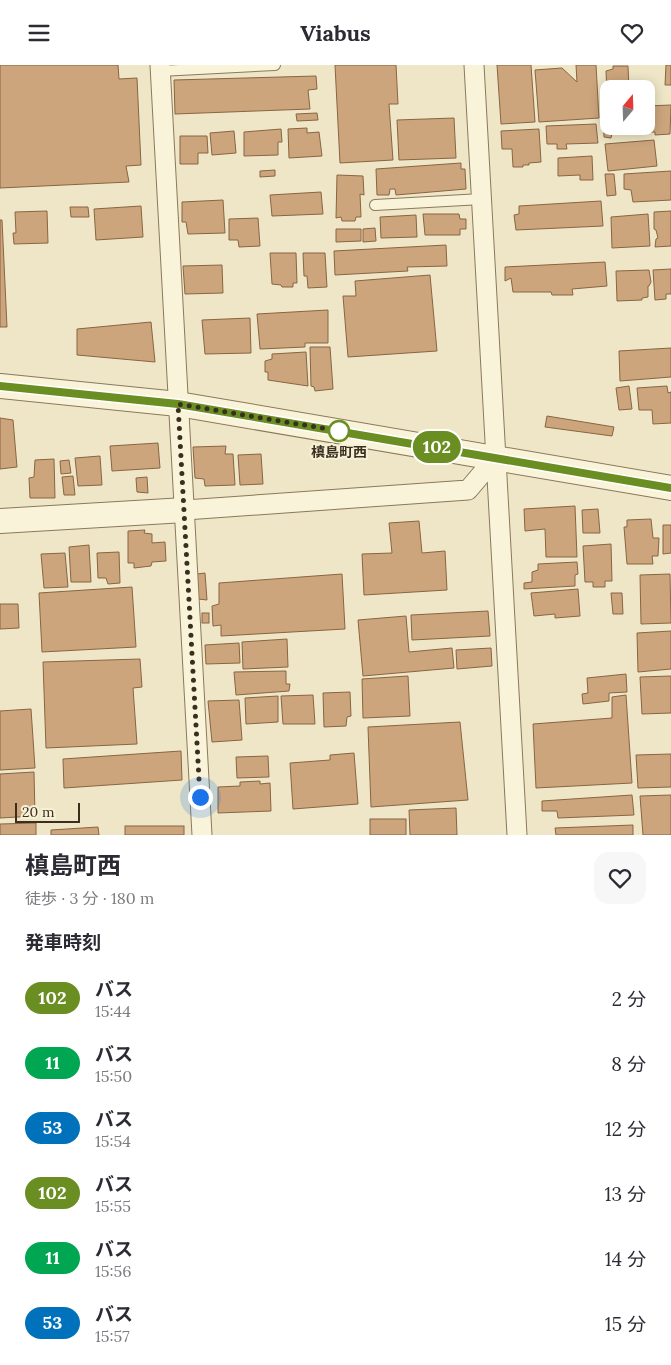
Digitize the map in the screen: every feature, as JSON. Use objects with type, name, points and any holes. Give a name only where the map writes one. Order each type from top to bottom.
[{"type":"street","points":[[474,65],[517,835]]},
{"type":"street","points":[[160,68],[202,835]]},
{"type":"street","points":[[0,386],[178,404],[671,488]]},
{"type":"street","points":[[0,521],[468,489],[496,457]]},
{"type":"lane","points":[[160,68],[274,65]]},
{"type":"lane","points":[[375,205],[482,199]]},
{"type":"building","points":[[0,65],[118,65],[119,79],[137,78],[141,165],[126,166],[129,182],[0,188]]},
{"type":"building","points":[[335,65],[396,65],[398,104],[389,104],[393,160],[340,163]]},
{"type":"building","points":[[497,65],[531,65],[535,122],[501,124]]},
{"type":"building","points":[[576,65],[596,65],[599,118],[539,122],[535,70],[562,68],[577,82]]},
{"type":"building","points":[[666,65],[671,65],[671,85],[665,85]]},
{"type":"building","points":[[613,66],[628,66],[629,80],[606,80],[606,71],[613,69]]},
{"type":"building","points":[[316,76],[317,89],[308,90],[310,109],[175,114],[174,80]]},
{"type":"building","points":[[671,105],[670,134],[655,135],[655,106]]},
{"type":"building","points":[[317,113],[318,120],[297,121],[296,114]]},
{"type":"building","points":[[454,118],[456,158],[399,160],[397,120]]},
{"type":"building","points":[[596,124],[598,143],[566,144],[567,149],[557,149],[557,144],[547,144],[546,126]]},
{"type":"building","points":[[307,128],[307,133],[319,132],[322,156],[289,158],[288,129]]},
{"type":"building","points":[[281,129],[282,142],[278,142],[278,155],[244,156],[244,132]]},
{"type":"building","points":[[539,129],[541,162],[529,163],[529,165],[523,165],[523,167],[513,167],[512,149],[502,149],[501,131]]},
{"type":"building","points":[[234,131],[236,153],[212,155],[210,133]]},
{"type":"building","points":[[604,135],[612,135],[611,138],[604,137]]},
{"type":"building","points":[[180,136],[207,136],[208,153],[198,153],[198,164],[180,164]]},
{"type":"building","points":[[654,140],[657,166],[608,171],[605,144]]},
{"type":"building","points":[[592,156],[593,180],[580,180],[580,175],[558,176],[558,158]]},
{"type":"building","points":[[461,163],[461,169],[465,169],[466,189],[396,195],[395,189],[390,189],[389,195],[377,195],[376,169]]},
{"type":"building","points":[[275,170],[275,176],[260,177],[260,171]]},
{"type":"building","points":[[671,171],[671,200],[633,202],[631,190],[624,189],[624,174]]},
{"type":"building","points":[[605,174],[614,174],[616,195],[607,196]]},
{"type":"building","points":[[337,175],[363,176],[364,195],[360,194],[361,217],[356,217],[355,221],[342,221],[341,217],[336,218]]},
{"type":"building","points":[[321,192],[323,214],[272,216],[270,195]]},
{"type":"building","points":[[223,200],[225,233],[188,234],[186,222],[182,222],[182,202]]},
{"type":"building","points":[[601,201],[603,226],[516,230],[514,215],[519,214],[519,206]]},
{"type":"building","points":[[141,206],[143,237],[96,240],[94,209]]},
{"type":"building","points":[[70,207],[88,207],[89,217],[71,217]]},
{"type":"building","points":[[47,211],[48,243],[14,244],[13,233],[16,233],[15,212]]},
{"type":"building","points":[[671,211],[671,246],[655,247],[656,239],[658,238],[654,229],[654,212]]},
{"type":"building","points":[[423,214],[459,214],[460,219],[466,219],[466,229],[460,229],[460,235],[425,235]]},
{"type":"building","points":[[648,214],[650,246],[612,248],[611,217]]},
{"type":"building","points":[[416,215],[417,237],[381,238],[380,217]]},
{"type":"building","points":[[258,218],[260,246],[239,247],[238,240],[229,240],[229,219]]},
{"type":"building","points":[[0,220],[2,220],[7,327],[0,327]]},
{"type":"building","points":[[375,228],[376,241],[363,242],[363,229]]},
{"type":"building","points":[[336,229],[361,229],[361,241],[336,242]]},
{"type":"building","points":[[446,245],[447,266],[407,267],[408,271],[335,275],[334,251]]},
{"type":"building","points":[[270,253],[296,253],[297,283],[293,283],[293,287],[282,287],[281,285],[272,284]]},
{"type":"building","points":[[303,253],[325,253],[327,287],[308,288],[307,276],[304,276]]},
{"type":"building","points":[[605,262],[607,286],[572,289],[573,295],[552,295],[551,292],[513,292],[511,278],[505,281],[505,267]]},
{"type":"building","points":[[222,265],[223,293],[185,294],[183,266]]},
{"type":"building","points":[[671,269],[671,294],[666,294],[666,299],[655,300],[653,270]]},
{"type":"building","points":[[649,270],[651,282],[648,286],[648,297],[642,298],[642,300],[617,301],[616,271]]},
{"type":"building","points":[[430,275],[437,351],[348,357],[343,296],[356,296],[355,281]]},
{"type":"building","points":[[328,310],[328,343],[305,343],[305,347],[260,349],[257,314]]},
{"type":"building","points":[[250,318],[251,353],[205,354],[202,320]]},
{"type":"building","points":[[151,322],[155,362],[77,355],[77,329]]},
{"type":"building","points":[[310,347],[330,347],[333,389],[315,391],[314,387],[311,386]]},
{"type":"building","points":[[671,348],[671,377],[620,381],[619,351]]},
{"type":"building","points":[[306,352],[308,386],[268,380],[268,372],[265,372],[265,361],[272,359],[272,354]]},
{"type":"building","points":[[629,386],[632,409],[619,410],[616,388]]},
{"type":"building","points":[[667,386],[668,393],[671,392],[671,423],[653,424],[652,410],[639,410],[637,388]]},
{"type":"building","points":[[547,416],[614,427],[612,436],[545,427]]},
{"type":"building","points":[[0,418],[13,420],[17,467],[0,469]]},
{"type":"building","points":[[158,443],[160,468],[112,471],[110,446]]},
{"type":"building","points":[[226,446],[225,454],[233,454],[235,485],[205,486],[204,479],[195,478],[193,447]]},
{"type":"building","points":[[261,454],[263,484],[240,485],[238,455]]},
{"type":"building","points":[[100,456],[102,485],[78,486],[75,458]]},
{"type":"building","points":[[54,459],[55,498],[30,498],[29,478],[34,477],[35,460]]},
{"type":"building","points":[[69,460],[71,473],[61,474],[60,461]]},
{"type":"building","points":[[73,476],[75,495],[64,495],[62,477]]},
{"type":"building","points":[[147,477],[148,493],[137,492],[136,478]]},
{"type":"building","points":[[575,506],[577,557],[546,557],[545,529],[525,531],[524,509]]},
{"type":"building","points":[[598,509],[600,533],[583,533],[582,510]]},
{"type":"building","points":[[651,519],[653,538],[659,538],[658,556],[652,556],[653,564],[627,564],[624,527],[627,527],[627,520]]},
{"type":"building","points":[[419,521],[422,553],[445,551],[447,590],[364,595],[362,554],[392,553],[389,523]]},
{"type":"building","points":[[663,525],[671,525],[671,553],[663,554]]},
{"type":"building","points":[[145,530],[144,533],[152,534],[152,543],[165,542],[166,561],[152,562],[151,566],[134,568],[134,563],[128,563],[128,531]]},
{"type":"building","points":[[611,544],[612,581],[605,581],[605,587],[593,587],[593,582],[585,582],[583,546]]},
{"type":"building","points":[[89,545],[91,582],[71,582],[69,547]]},
{"type":"building","points":[[119,552],[120,583],[108,584],[106,578],[98,578],[97,553]]},
{"type":"building","points":[[65,553],[68,587],[44,588],[41,554]]},
{"type":"building","points":[[577,562],[578,574],[575,575],[575,586],[524,589],[524,583],[532,582],[532,572],[538,570],[538,564]]},
{"type":"building","points":[[205,573],[207,600],[198,599],[197,574]]},
{"type":"building","points":[[342,574],[345,629],[221,636],[221,625],[213,626],[212,606],[219,604],[219,583]]},
{"type":"building","points":[[670,574],[671,623],[641,624],[640,575]]},
{"type":"building","points":[[132,587],[136,647],[42,652],[39,593]]},
{"type":"building","points":[[578,589],[580,616],[555,618],[555,614],[534,616],[531,593]]},
{"type":"building","points":[[611,593],[622,593],[623,614],[613,614]]},
{"type":"building","points":[[0,604],[18,604],[19,628],[0,629]]},
{"type":"building","points":[[488,611],[490,636],[412,640],[411,615]]},
{"type":"building","points":[[202,613],[209,613],[209,623],[202,623]]},
{"type":"building","points":[[406,616],[409,652],[452,648],[454,668],[363,676],[358,620]]},
{"type":"building","points":[[671,631],[671,669],[638,672],[637,633]]},
{"type":"building","points":[[287,639],[288,667],[243,669],[242,642]]},
{"type":"building","points":[[239,643],[240,663],[206,664],[205,645]]},
{"type":"building","points":[[491,648],[492,666],[457,669],[456,650]]},
{"type":"building","points":[[140,659],[142,687],[133,688],[137,744],[46,748],[43,662]]},
{"type":"building","points":[[286,671],[286,684],[290,684],[289,691],[236,695],[234,672]]},
{"type":"building","points":[[626,674],[627,692],[609,693],[609,701],[583,704],[582,694],[588,693],[587,678]]},
{"type":"building","points":[[408,676],[410,716],[363,718],[362,679]]},
{"type":"building","points":[[671,676],[671,713],[642,714],[640,677]]},
{"type":"building","points":[[350,692],[351,716],[347,717],[346,726],[324,727],[323,693]]},
{"type":"building","points":[[313,695],[315,724],[283,724],[281,696]]},
{"type":"building","points":[[626,695],[632,783],[536,788],[533,724],[612,718],[612,697]]},
{"type":"building","points":[[278,696],[278,722],[246,724],[245,698]]},
{"type":"building","points":[[239,700],[242,740],[212,742],[208,701]]},
{"type":"building","points":[[31,709],[35,768],[0,770],[0,711]]},
{"type":"building","points":[[460,722],[468,800],[371,807],[368,727]]},
{"type":"building","points":[[181,751],[182,780],[64,788],[63,759]]},
{"type":"building","points":[[354,753],[358,804],[293,809],[290,763],[330,760],[330,755]]},
{"type":"building","points":[[671,754],[671,787],[638,788],[636,755]]},
{"type":"building","points":[[268,756],[269,777],[237,778],[236,757]]},
{"type":"building","points":[[34,772],[35,816],[0,818],[0,774]]},
{"type":"building","points":[[260,781],[260,784],[270,783],[271,811],[218,813],[218,787],[240,786],[240,782]]},
{"type":"building","points":[[632,795],[634,815],[558,818],[557,811],[542,811],[542,801]]},
{"type":"building","points":[[671,795],[671,835],[643,835],[640,796]]},
{"type":"building","points":[[456,808],[457,835],[410,835],[409,810]]},
{"type":"building","points":[[370,819],[406,819],[406,835],[370,835]]},
{"type":"building","points":[[36,823],[36,835],[0,835],[0,824]]},
{"type":"building","points":[[633,825],[633,835],[556,835],[555,828]]},
{"type":"building","points":[[125,826],[184,826],[184,835],[125,835]]},
{"type":"building","points":[[98,827],[99,835],[51,835],[51,830]]},
{"type":"bus line","name":"102","points":[[0,386],[178,404],[671,488]]},
{"type":"place","name":"槙島町西","points":[[339,431]]},
{"type":"route","points":[[200,797],[178,404],[346,432],[339,431]]}]
